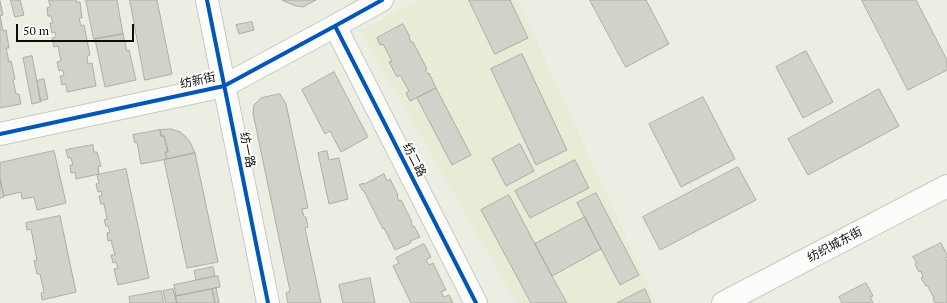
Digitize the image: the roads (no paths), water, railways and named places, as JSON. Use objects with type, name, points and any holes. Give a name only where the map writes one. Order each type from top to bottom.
[{"type":"street","name":"纺一路","points":[[207,0],[268,303]]},
{"type":"street","name":"纺新街","points":[[0,134],[224,86],[382,0]]},
{"type":"street","name":"纺二路","points":[[335,26],[476,303]]},
{"type":"street","name":"纺织城东街","points":[[723,303],[947,186]]}]
